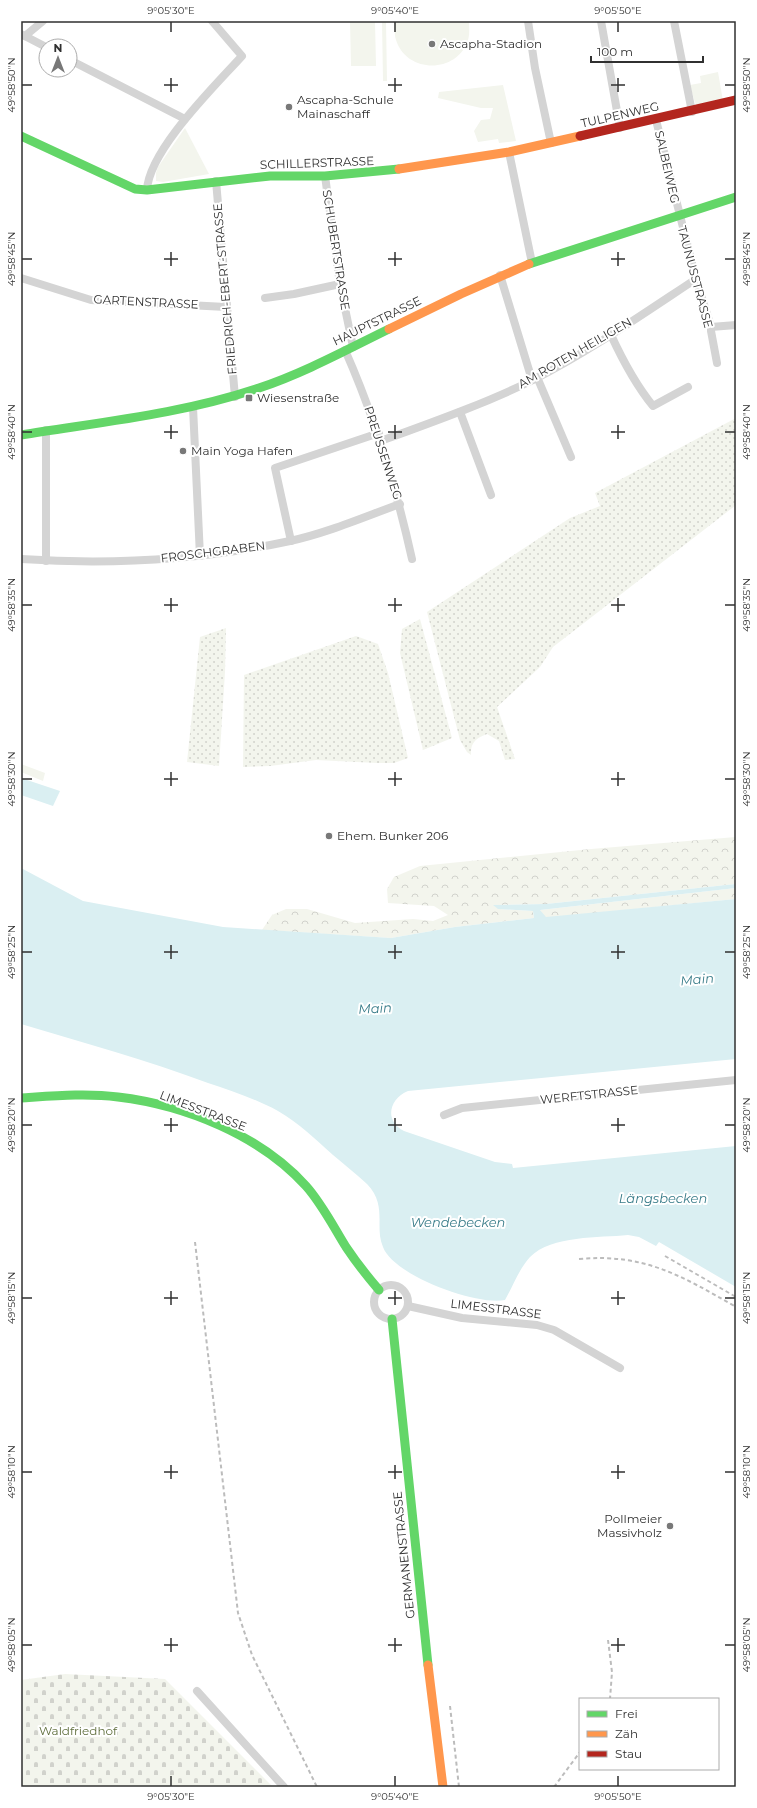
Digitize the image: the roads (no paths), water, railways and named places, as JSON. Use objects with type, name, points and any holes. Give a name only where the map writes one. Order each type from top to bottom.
[{"type":"street","points":[[38,43],[23,35],[43,21]]},
{"type":"street","points":[[146,190],[147,180],[151,168],[185,119],[242,56],[212,21]]},
{"type":"street","points":[[528,21],[535,68],[551,143]]},
{"type":"street","points":[[601,21],[620,128]]},
{"type":"street","points":[[674,21],[692,112]]},
{"type":"street","points":[[78,64],[185,119]]},
{"type":"street","name":"TULPENWEG","points":[[509,152],[692,112],[736,100]]},
{"type":"street","name":"SALBEIWEG","points":[[656,120],[678,215]]},
{"type":"street","name":"SCHILLERSTRASSE","points":[[21,136],[126,186],[146,190],[270,176],[325,176],[387,171],[509,152]]},
{"type":"street","points":[[509,152],[532,263]]},
{"type":"street","name":"SCHUBERTSTRASSE","points":[[325,176],[349,349]]},
{"type":"street","name":"FRIEDRICH-EBERT-STRASSE","points":[[216,181],[235,397]]},
{"type":"street","name":"HAUPTSTRASSE","points":[[21,435],[193,407],[235,397],[293,376],[468,289],[500,275],[532,263],[736,197]]},
{"type":"street","name":"TAUNUSSTRASSE","points":[[678,215],[696,279],[712,326],[711,331],[717,363]]},
{"type":"street","points":[[500,275],[535,379],[571,457]]},
{"type":"street","name":"GARTENSTRASSE","points":[[21,278],[91,300],[226,307]]},
{"type":"street","name":"AM ROTEN HEILIGEN","points":[[291,541],[275,468],[460,412],[535,379],[611,335],[696,279]]},
{"type":"street","points":[[265,298],[294,294],[340,284]]},
{"type":"street","points":[[712,326],[736,325]]},
{"type":"street","points":[[611,335],[628,371],[640,390],[653,406],[688,387]]},
{"type":"street","name":"PREUSSENWEG","points":[[349,349],[380,437],[400,504],[412,559]]},
{"type":"street","points":[[193,407],[200,556]]},
{"type":"street","points":[[460,412],[491,495]]},
{"type":"street","points":[[46,430],[46,561]]},
{"type":"street","name":"FROSCHGRABEN","points":[[21,559],[46,561],[137,561],[200,556],[291,541],[400,504]]},
{"type":"street","name":"WERFTSTRASSE","points":[[444,1115],[462,1108],[736,1080]]},
{"type":"street","name":"LIMESSTRASSE","points":[[21,1098],[83,1096],[141,1101],[215,1125],[247,1140],[284,1165],[306,1186],[326,1214],[352,1257],[379,1290]]},
{"type":"street","points":[[389,1285],[400,1287],[407,1295],[408,1306],[404,1314],[392,1319],[382,1317],[376,1309],[374,1299],[379,1290],[389,1285]]},
{"type":"street","name":"LIMESSTRASSE","points":[[408,1306],[462,1318],[519,1322],[541,1326],[554,1330],[620,1368]]},
{"type":"street","name":"GERMANENSTRASSE","points":[[392,1319],[430,1688],[444,1787]]},
{"type":"street","points":[[197,1691],[284,1787]]},
{"type":"water","points":[[21,778],[60,791],[53,806],[21,795]]},
{"type":"water","points":[[21,868],[83,901],[223,927],[391,938],[455,927],[534,918],[533,911],[498,909],[493,905],[546,904],[736,884],[736,888],[540,910],[546,917],[736,899],[736,1059],[408,1091],[397,1099],[391,1110],[391,1116],[398,1127],[404,1131],[495,1162],[512,1164],[513,1168],[736,1146],[736,1287],[659,1242],[656,1246],[639,1237],[628,1235],[590,1237],[563,1241],[539,1250],[530,1257],[523,1267],[505,1300],[492,1301],[475,1298],[456,1293],[418,1278],[390,1258],[383,1247],[377,1200],[367,1184],[307,1132],[286,1116],[253,1099],[235,1092],[115,1052],[21,1024]]},
{"type":"railway","points":[[195,1242],[238,1613],[252,1655],[317,1787]]},
{"type":"railway","points":[[665,1256],[736,1297]]},
{"type":"railway","points":[[579,1259],[602,1258],[643,1263],[680,1277],[736,1307]]},
{"type":"railway","points":[[608,1640],[612,1672],[610,1698]]},
{"type":"railway","points":[[450,1706],[459,1787]]},
{"type":"railway","points":[[554,1787],[579,1753]]},
{"type":"place","name":"Ascapha-Stadion","points":[[432,44]]},
{"type":"place","name":"Ascapha-Schule Mainaschaff","points":[[289,107]]},
{"type":"place","name":"Wiesenstraße","points":[[249,398]]},
{"type":"place","name":"Main Yoga Hafen","points":[[183,451]]},
{"type":"place","name":"Ehem. Bunker 206","points":[[329,836]]},
{"type":"place","name":"Pollmeier Massivholz","points":[[670,1526]]},
{"type":"water label","name":"Main","points":[[697,979]]},
{"type":"water label","name":"Main","points":[[375,1008]]},
{"type":"water label","name":"Längsbecken","points":[[663,1198]]},
{"type":"water label","name":"Wendebecken","points":[[458,1222]]},
{"type":"park label","name":"Waldfriedhof","points":[[78,1731]]}]
